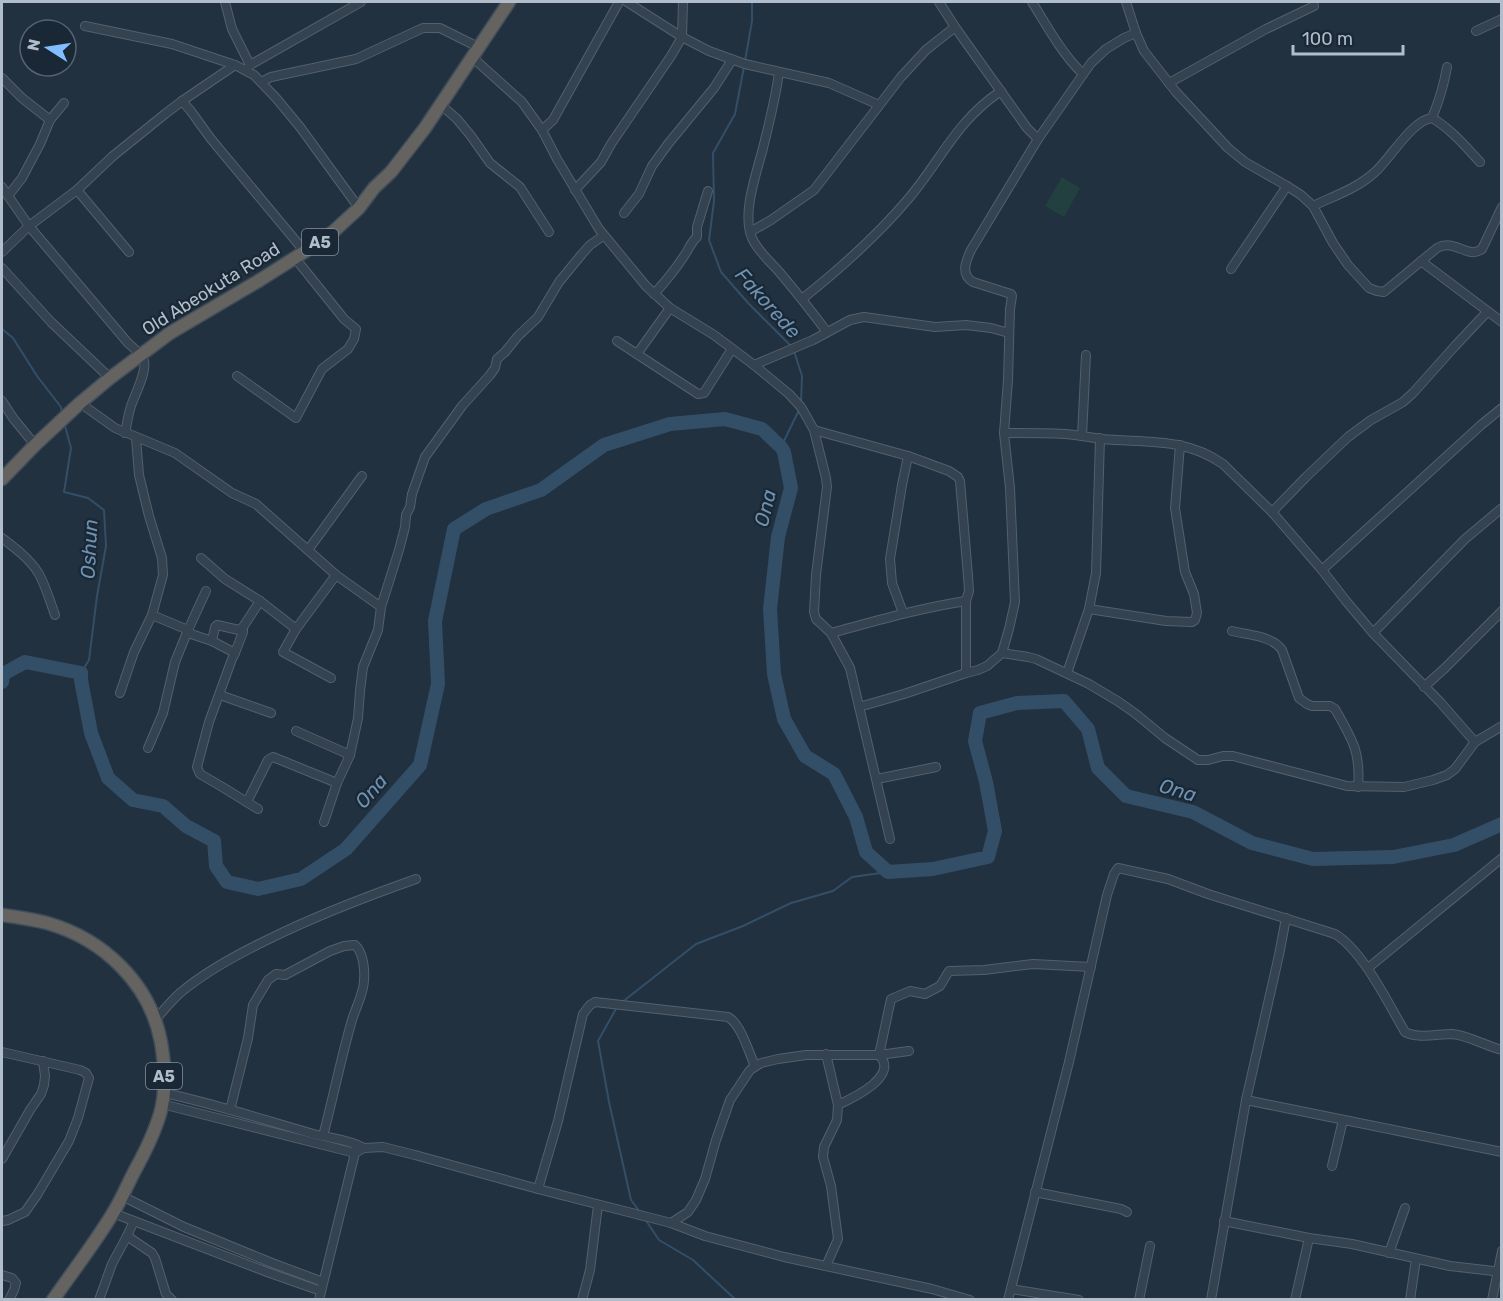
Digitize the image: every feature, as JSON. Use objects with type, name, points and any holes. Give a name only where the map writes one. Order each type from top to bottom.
[{"type":"highway","name":"Old Abeokuta Road","points":[[2,479],[35,445],[110,378],[170,333],[300,255],[334,231],[359,208],[374,188],[396,166],[425,128],[508,2]]},
{"type":"highway","name":"A5","points":[[2,915],[47,923],[75,934],[99,947],[117,961],[144,996],[155,1020],[164,1058],[164,1099],[150,1138],[113,1213],[53,1299]]},
{"type":"street","points":[[225,2],[232,29],[248,68],[300,127],[359,208]]},
{"type":"street","points":[[85,26],[172,44],[248,68],[361,2]]},
{"type":"street","points":[[542,130],[553,120],[620,2]]},
{"type":"street","points":[[627,2],[682,37],[709,51],[732,60],[829,83],[879,105]]},
{"type":"street","points":[[576,190],[601,162],[682,37],[683,2]]},
{"type":"street","points":[[939,2],[1027,128],[1038,139]]},
{"type":"street","points":[[1032,2],[1063,51],[1083,74]]},
{"type":"street","points":[[1126,2],[1144,51],[1169,83],[1228,148],[1245,162],[1287,186],[1313,206],[1348,265],[1369,288],[1384,292],[1443,245],[1478,252],[1482,249],[1502,207]]},
{"type":"street","points":[[1169,83],[1266,29],[1314,6]]},
{"type":"street","points":[[1476,31],[1502,19]]},
{"type":"street","points":[[750,232],[814,189],[901,77],[921,55],[955,27]]},
{"type":"street","points":[[261,82],[271,77],[356,58],[423,28],[440,28],[475,52],[516,96],[542,130],[603,236],[646,286],[670,308],[714,335],[754,364],[801,407],[814,430],[827,487],[816,575],[814,612],[816,619],[831,633],[850,668],[890,839]]},
{"type":"street","points":[[859,707],[987,666],[1002,653],[1015,602],[1010,488],[1004,433],[1012,296],[973,282],[968,279],[965,268],[971,250],[1038,139],[1091,63],[1106,49],[1136,33]]},
{"type":"street","points":[[624,213],[639,194],[652,166],[714,88],[732,60]]},
{"type":"street","points":[[2,252],[29,226],[77,190],[113,156],[182,101],[235,65]]},
{"type":"street","points":[[1432,118],[1442,93],[1447,67]]},
{"type":"street","points":[[779,72],[764,145],[754,178],[750,203],[750,232],[759,250],[802,299],[827,332]]},
{"type":"street","points":[[2,78],[22,98],[50,120]]},
{"type":"street","points":[[802,299],[835,273],[880,231],[910,198],[953,136],[970,116],[1001,91]]},
{"type":"street","points":[[182,101],[300,255],[344,319],[356,329],[354,339],[348,349],[322,369],[296,418],[237,376]]},
{"type":"street","points":[[8,196],[22,178],[50,120],[64,103]]},
{"type":"street","points":[[441,105],[457,119],[490,163],[520,187],[549,232]]},
{"type":"street","points":[[1313,206],[1366,180],[1426,118],[1432,118],[1440,123],[1457,137],[1480,162]]},
{"type":"street","points":[[1231,269],[1287,186]]},
{"type":"street","points":[[2,187],[29,226],[128,343],[141,355],[145,364],[125,433]]},
{"type":"street","points":[[77,190],[129,252]]},
{"type":"street","points":[[654,294],[686,254],[690,242],[697,237],[697,227],[708,191]]},
{"type":"street","points":[[324,822],[337,783],[350,755],[358,718],[363,667],[378,630],[381,607],[399,550],[412,494],[425,457],[462,406],[490,375],[497,359],[538,317],[559,282],[590,245],[603,236]]},
{"type":"street","points":[[1421,261],[1502,322]]},
{"type":"street","points":[[2,268],[51,322],[110,378]]},
{"type":"street","points":[[637,354],[670,308]]},
{"type":"street","points":[[1272,512],[1348,437],[1371,420],[1403,402],[1413,393],[1487,312]]},
{"type":"street","points":[[754,364],[813,340],[850,320],[864,317],[934,327],[966,325],[1009,333]]},
{"type":"street","points":[[617,341],[698,394],[704,393],[732,349]]},
{"type":"street","points":[[1082,436],[1086,355]]},
{"type":"street","points":[[2,401],[35,445]]},
{"type":"street","points":[[80,404],[125,433],[175,453],[232,493],[256,504],[336,574],[381,607]]},
{"type":"street","points":[[1322,570],[1502,408]]},
{"type":"street","points":[[814,430],[908,456],[950,471],[958,477],[969,576],[966,601],[966,673]]},
{"type":"street","points":[[1004,433],[1082,436],[1180,445],[1205,453],[1223,464],[1272,512],[1373,633],[1475,742]]},
{"type":"street","points":[[120,693],[134,652],[152,615],[164,575],[162,558],[139,475],[136,438]]},
{"type":"street","points":[[1068,673],[1089,609],[1096,573],[1100,438]]},
{"type":"street","points":[[1089,609],[1166,621],[1192,622],[1195,620],[1197,613],[1194,594],[1185,572],[1175,508],[1180,445]]},
{"type":"street","points":[[903,613],[892,583],[890,559],[908,456]]},
{"type":"street","points":[[308,550],[362,476]]},
{"type":"street","points":[[1373,633],[1465,539],[1502,508]]},
{"type":"street","points":[[2,538],[18,550],[33,566],[55,615]]},
{"type":"street","points":[[201,558],[225,579],[260,601],[296,629]]},
{"type":"street","points":[[331,678],[283,652],[296,629],[336,574]]},
{"type":"street","points":[[148,748],[163,713],[175,662],[206,591]]},
{"type":"street","points":[[212,641],[217,625],[239,630],[243,627],[260,601]]},
{"type":"street","points":[[831,633],[903,613],[966,601]]},
{"type":"street","points":[[1424,687],[1502,611]]},
{"type":"street","points":[[152,615],[235,653]]},
{"type":"street","points":[[243,627],[209,722],[197,768],[200,774],[258,809]]},
{"type":"street","points":[[1232,632],[1271,640],[1278,645],[1282,650],[1299,698],[1312,706],[1330,706],[1335,709],[1355,746],[1359,761],[1358,787]]},
{"type":"street","points":[[1002,653],[1028,657],[1089,684],[1127,708],[1198,760],[1233,756],[1358,787],[1404,787],[1447,775],[1455,770],[1475,742],[1502,726]]},
{"type":"street","points":[[220,695],[271,713]]},
{"type":"street","points":[[296,731],[350,755]]},
{"type":"street","points":[[246,802],[268,760],[273,757],[337,783]]},
{"type":"street","points":[[877,778],[936,767]]},
{"type":"street","points":[[1368,968],[1502,858]]},
{"type":"street","points":[[1008,1299],[1069,1062],[1107,896],[1118,868],[1168,879],[1335,934],[1342,938],[1368,968],[1405,1032],[1415,1035],[1459,1035],[1502,1050]]},
{"type":"street","points":[[155,1020],[180,994],[237,954],[358,899],[416,879]]},
{"type":"street","points":[[1211,1299],[1245,1100],[1286,918]]},
{"type":"street","points":[[230,1110],[248,1038],[253,1005],[268,980],[276,974],[285,975],[330,951],[355,945],[359,949],[363,963],[363,991],[352,1020],[323,1137]]},
{"type":"street","points":[[879,1055],[891,999],[910,991],[925,994],[940,986],[949,971],[984,970],[1033,963],[1091,967]]},
{"type":"street","points":[[538,1189],[558,1121],[583,1014],[595,1002],[728,1017],[735,1023],[755,1066]]},
{"type":"street","points":[[671,1223],[688,1212],[696,1200],[730,1100],[755,1066],[778,1059],[806,1055],[879,1055],[909,1051]]},
{"type":"street","points":[[2,1052],[80,1070],[89,1078],[69,1141],[37,1195],[25,1212],[2,1221]]},
{"type":"street","points":[[825,1266],[838,1239],[831,1186],[823,1157],[823,1149],[837,1120],[838,1105],[826,1054]]},
{"type":"street","points":[[838,1105],[864,1092],[878,1078],[885,1064],[879,1055]]},
{"type":"street","points":[[2,1159],[41,1094],[45,1076],[43,1061]]},
{"type":"street","points":[[164,1099],[230,1110],[358,1148]]},
{"type":"street","points":[[164,1099],[358,1148],[383,1147],[671,1223],[705,1236],[784,1257],[970,1299]]},
{"type":"street","points":[[1245,1100],[1502,1152]]},
{"type":"street","points":[[1332,1166],[1343,1120]]},
{"type":"street","points":[[113,1213],[267,1272],[320,1295],[358,1148]]},
{"type":"street","points":[[1035,1192],[1127,1212]]},
{"type":"street","points":[[122,1196],[174,1222],[323,1282]]},
{"type":"street","points":[[582,1299],[590,1270],[598,1205]]},
{"type":"street","points":[[1389,1253],[1405,1208]]},
{"type":"street","points":[[151,1227],[158,1214]]},
{"type":"street","points":[[99,1299],[112,1264],[134,1221]]},
{"type":"street","points":[[1224,1221],[1352,1244],[1450,1266],[1499,1272]]},
{"type":"street","points":[[168,1234],[174,1222]]},
{"type":"street","points":[[128,1236],[153,1253],[166,1294],[172,1299]]},
{"type":"street","points":[[1295,1299],[1309,1238]]},
{"type":"street","points":[[1139,1299],[1150,1246]]},
{"type":"street","points":[[1492,1299],[1502,1251]]},
{"type":"street","points":[[1410,1299],[1416,1259]]},
{"type":"street","points":[[2,1275],[12,1278],[16,1283],[9,1299]]},
{"type":"street","points":[[1011,1289],[1079,1299]]},
{"type":"green space","points":[[1062,177],[1080,188],[1064,217],[1045,206]]},
{"type":"waterway","name":"Fakorede","points":[[745,61],[752,21],[752,2]]},
{"type":"waterway","name":"Fakorede","points":[[744,67],[735,114],[713,153],[714,201],[709,240],[721,272],[793,348],[802,376],[801,403]]},
{"type":"waterway","name":"Oshun","points":[[2,329],[13,338],[37,376],[61,407],[62,414]]},
{"type":"waterway","name":"Fakorede","points":[[781,447],[800,408]]},
{"type":"waterway","name":"Ona","points":[[2,682],[3,674],[25,662],[81,673],[91,733],[108,778],[133,800],[163,806],[186,826],[214,841],[216,866],[227,882],[258,889],[301,879],[346,849],[420,765],[438,684],[435,621],[454,529],[486,509],[541,490],[604,445],[670,424],[725,419],[762,429],[784,452],[791,488],[778,537],[770,609],[774,674],[784,719],[805,756],[834,774],[856,817],[866,852],[888,872],[933,869],[988,857],[995,831],[986,782],[975,741],[980,713],[1017,703],[1064,701],[1088,729],[1098,768],[1126,796],[1193,812],[1252,843],[1313,859],[1393,857],[1454,845],[1502,824]]},
{"type":"waterway","name":"Oshun","points":[[64,422],[71,448],[64,492],[88,498],[104,510],[106,546],[89,660],[81,673]]},
{"type":"waterway","points":[[621,1003],[696,944],[743,926],[791,903],[833,891],[852,877],[888,872]]},
{"type":"waterway","points":[[617,1007],[598,1041],[631,1200],[640,1212]]},
{"type":"waterway","points":[[645,1219],[659,1240],[693,1260],[736,1300]]}]
